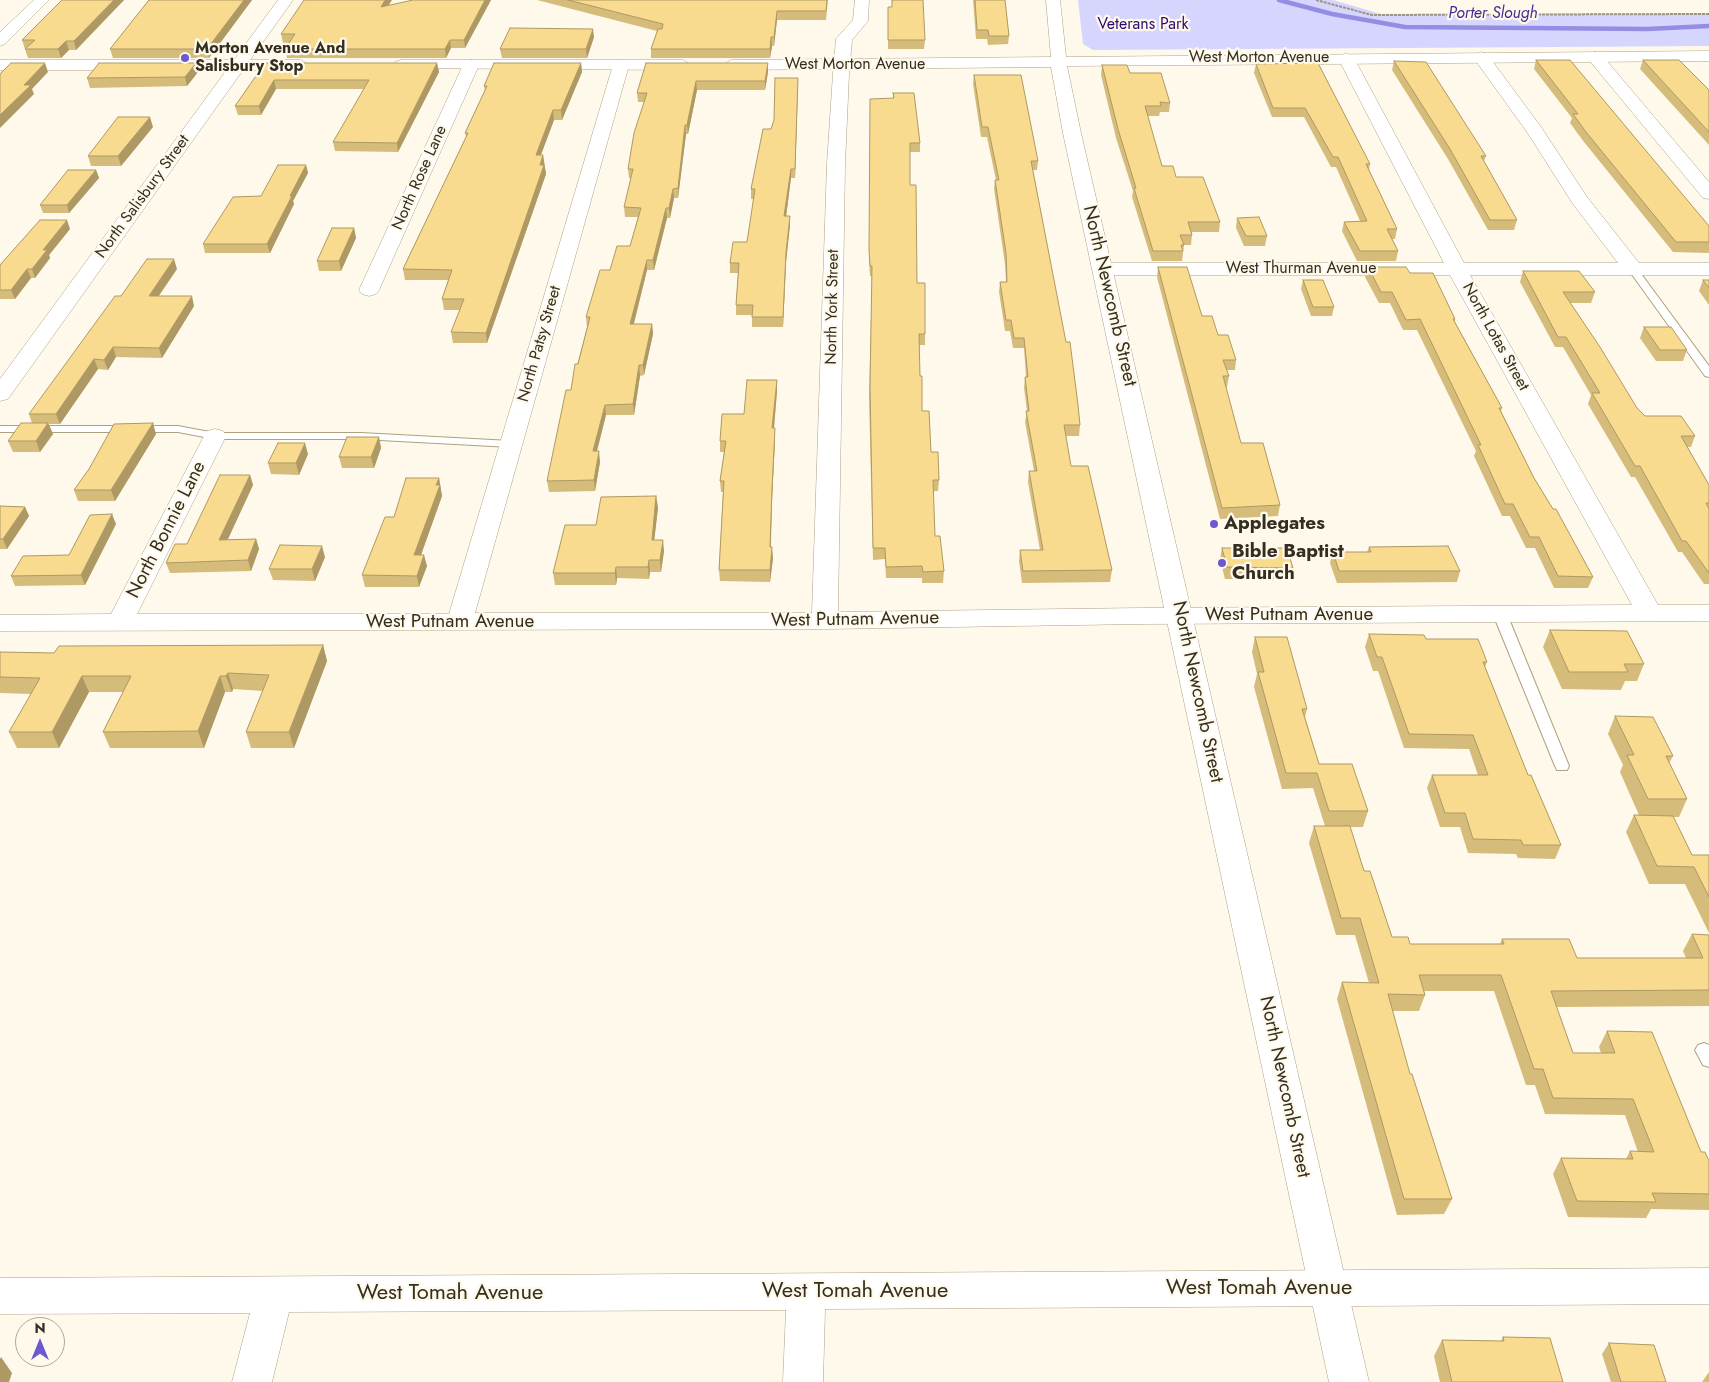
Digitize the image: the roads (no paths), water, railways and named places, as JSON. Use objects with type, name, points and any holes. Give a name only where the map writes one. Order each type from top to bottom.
[{"type":"street","points":[[0,41],[42,0]]},
{"type":"street","name":"North Salisbury Street","points":[[0,394],[286,0]]},
{"type":"street","name":"North York Street","points":[[825,621],[836,164],[841,65],[844,39],[860,21],[862,0]]},
{"type":"street","name":"North Newcomb Street","points":[[1052,0],[1059,62],[1102,269],[1181,616],[1350,1382]]},
{"type":"street","name":"West Morton Avenue","points":[[717,65],[1059,62],[1134,59],[1709,56]]},
{"type":"street","points":[[1481,57],[1535,131],[1580,200],[1633,269]]},
{"type":"street","points":[[1596,57],[1709,194]]},
{"type":"street","name":"North Lotas Street","points":[[1346,58],[1457,269],[1650,614]]},
{"type":"street","points":[[0,65],[316,65]]},
{"type":"street","points":[[384,65],[697,65]]},
{"type":"street","name":"North Rose Lane","points":[[369,290],[471,65]]},
{"type":"street","name":"North Patsy Street","points":[[460,622],[621,65]]},
{"type":"street","name":"West Thurman Avenue","points":[[1102,269],[1709,269]]},
{"type":"street","name":"North Bonnie Lane","points":[[120,623],[215,436]]},
{"type":"street","name":"West Putnam Avenue","points":[[0,623],[825,621],[1181,616],[1709,614]]},
{"type":"street","name":"West Tomah Avenue","points":[[0,1296],[1709,1286]]},
{"type":"street","points":[[803,1382],[806,1292]]},
{"type":"street","points":[[252,1382],[274,1295]]},
{"type":"lane","points":[[1633,269],[1709,374]]},
{"type":"lane","points":[[0,429],[178,429],[215,436],[361,436],[511,444]]},
{"type":"lane","points":[[1500,614],[1562,766]]},
{"type":"waterway","name":"Porter Slough","points":[[1279,0],[1332,14],[1405,27],[1647,29],[1709,26]]},
{"type":"place","name":"Morton Avenue And Salisbury Stop","points":[[185,58]]},
{"type":"place","name":"Applegates","points":[[1214,524]]},
{"type":"place","name":"Bible Baptist Church","points":[[1222,563]]},
{"type":"park label","name":"Veterans Park","points":[[1143,25]]}]
